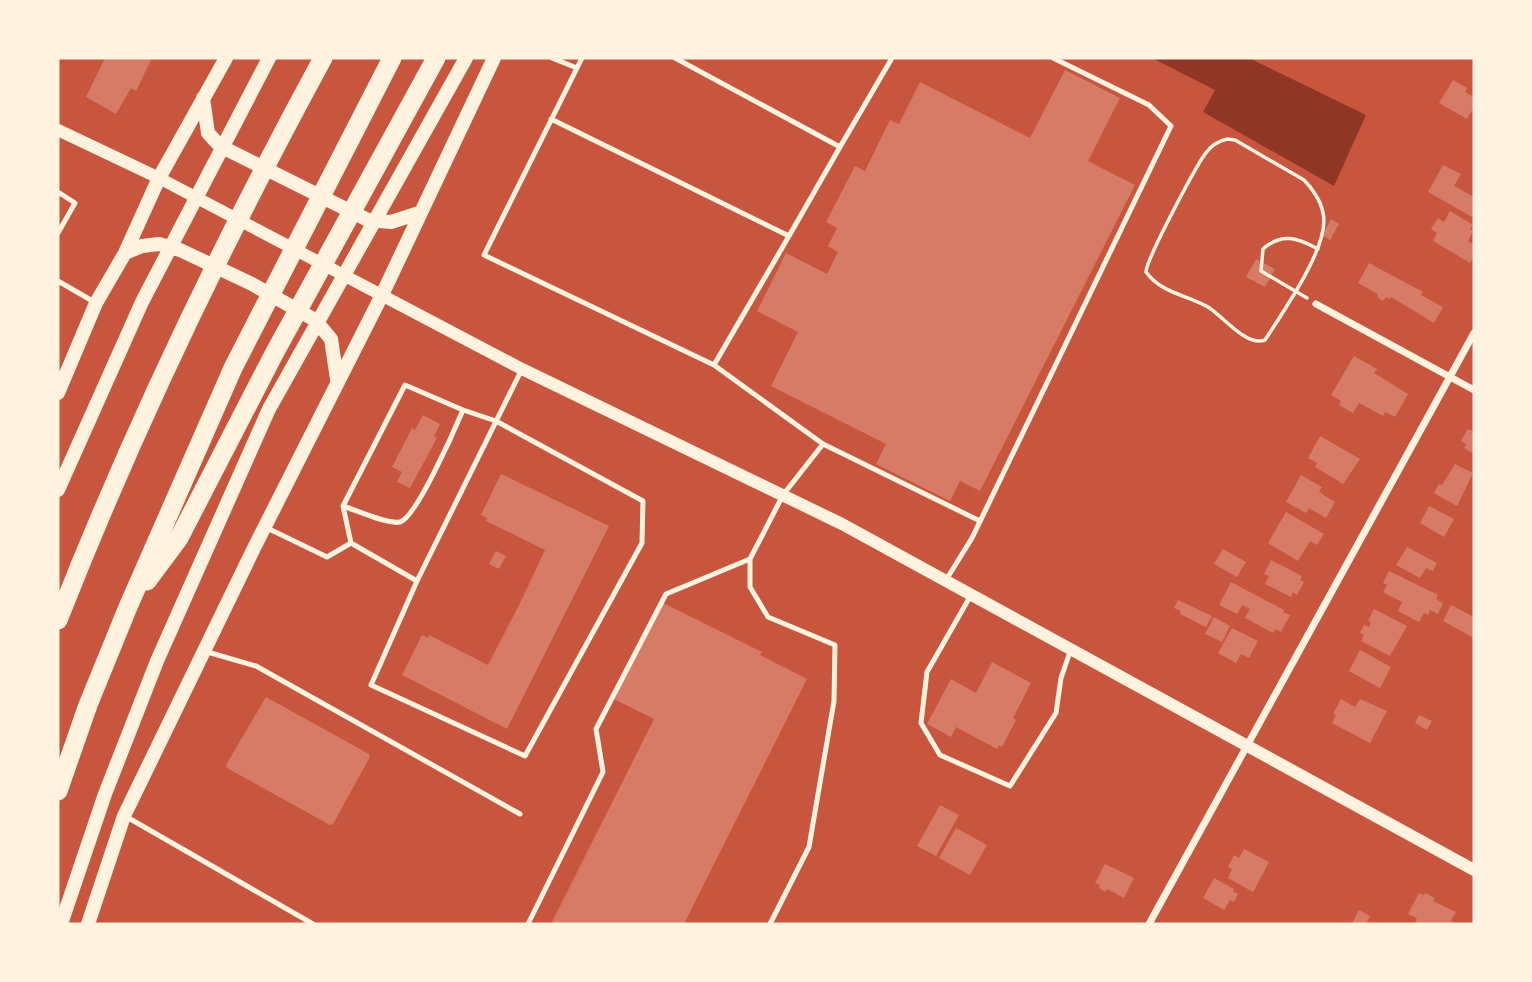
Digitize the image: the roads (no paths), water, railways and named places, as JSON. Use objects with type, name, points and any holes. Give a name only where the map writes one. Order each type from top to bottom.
[{"type":"highway","points":[[58,620],[154,393],[210,277],[323,58]]},
{"type":"highway","points":[[58,791],[88,705],[128,607],[233,368],[391,58]]},
{"type":"highway","points":[[128,607],[179,538],[275,352],[436,58]]},
{"type":"main road","points":[[58,393],[96,303],[125,253],[159,178],[226,58]]},
{"type":"main road","points":[[58,490],[142,302],[269,58]]},
{"type":"main road","points":[[61,924],[105,794],[157,661],[269,410],[466,58]]},
{"type":"main road","points":[[88,924],[124,816],[382,295],[494,58]]},
{"type":"main road","points":[[203,98],[208,133],[220,146],[368,220],[391,222],[419,213]]},
{"type":"main road","points":[[125,253],[142,246],[159,244],[180,250],[252,284],[315,320],[331,339],[337,382]]},
{"type":"street","points":[[58,130],[159,178],[522,369],[842,524],[1474,870]]},
{"type":"street","points":[[1313,302],[1474,390]]},
{"type":"street","points":[[1149,924],[1474,333]]},
{"type":"lane","points":[[552,58],[577,68]]},
{"type":"lane","points":[[582,58],[484,255],[713,365],[822,444],[980,521]]},
{"type":"lane","points":[[675,58],[840,147]]},
{"type":"lane","points":[[713,365],[892,58]]},
{"type":"lane","points":[[945,581],[980,521],[1171,126],[1149,105],[1053,58]]},
{"type":"lane","points":[[551,120],[789,236]]},
{"type":"lane","points":[[58,192],[75,203],[60,224],[58,233]]},
{"type":"lane","points":[[58,281],[96,303]]},
{"type":"lane","points":[[417,581],[351,543],[343,506],[405,385],[496,421],[643,501],[642,543],[525,756],[370,685],[417,581],[496,421],[522,369]]},
{"type":"lane","points":[[343,506],[390,522],[405,519],[414,510],[463,410]]},
{"type":"lane","points":[[770,924],[809,847],[834,701],[835,645],[768,617],[750,587],[750,559],[783,495],[822,444]]},
{"type":"lane","points":[[265,527],[327,557],[351,543]]},
{"type":"lane","points":[[528,924],[603,772],[596,729],[666,594],[750,559]]},
{"type":"lane","points":[[971,594],[927,672],[921,723],[940,755],[1010,786],[1056,713],[1061,678],[1071,649]]},
{"type":"lane","points":[[204,651],[256,666],[520,814]]},
{"type":"lane","points":[[124,816],[313,924]]}]
